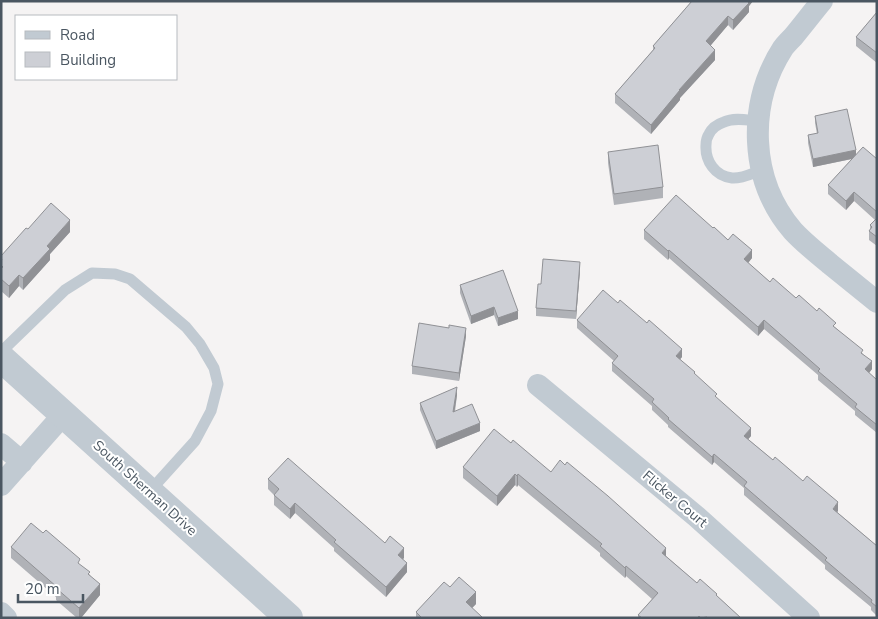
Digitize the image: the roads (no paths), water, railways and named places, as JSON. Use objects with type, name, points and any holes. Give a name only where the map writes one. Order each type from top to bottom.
[{"type":"street","points":[[822,1],[783,47],[766,80],[758,117],[757,142],[762,170],[774,203],[793,231],[877,302]]},
{"type":"street","name":"South Sherman Drive","points":[[1,358],[289,618]]},
{"type":"street","name":"Flicker Court","points":[[538,385],[697,517],[809,618]]},
{"type":"street","points":[[1,485],[63,415]]},
{"type":"street","points":[[1,444],[22,462]]},
{"type":"street","points":[[1,614],[6,618]]},
{"type":"lane","points":[[758,121],[736,119],[724,122],[716,126],[708,134],[706,146],[708,161],[720,174],[734,178],[762,170]]},
{"type":"lane","points":[[1,352],[65,290],[92,273],[115,274],[130,279],[186,327],[200,344],[214,368],[218,384],[211,411],[195,440],[149,492]]}]
